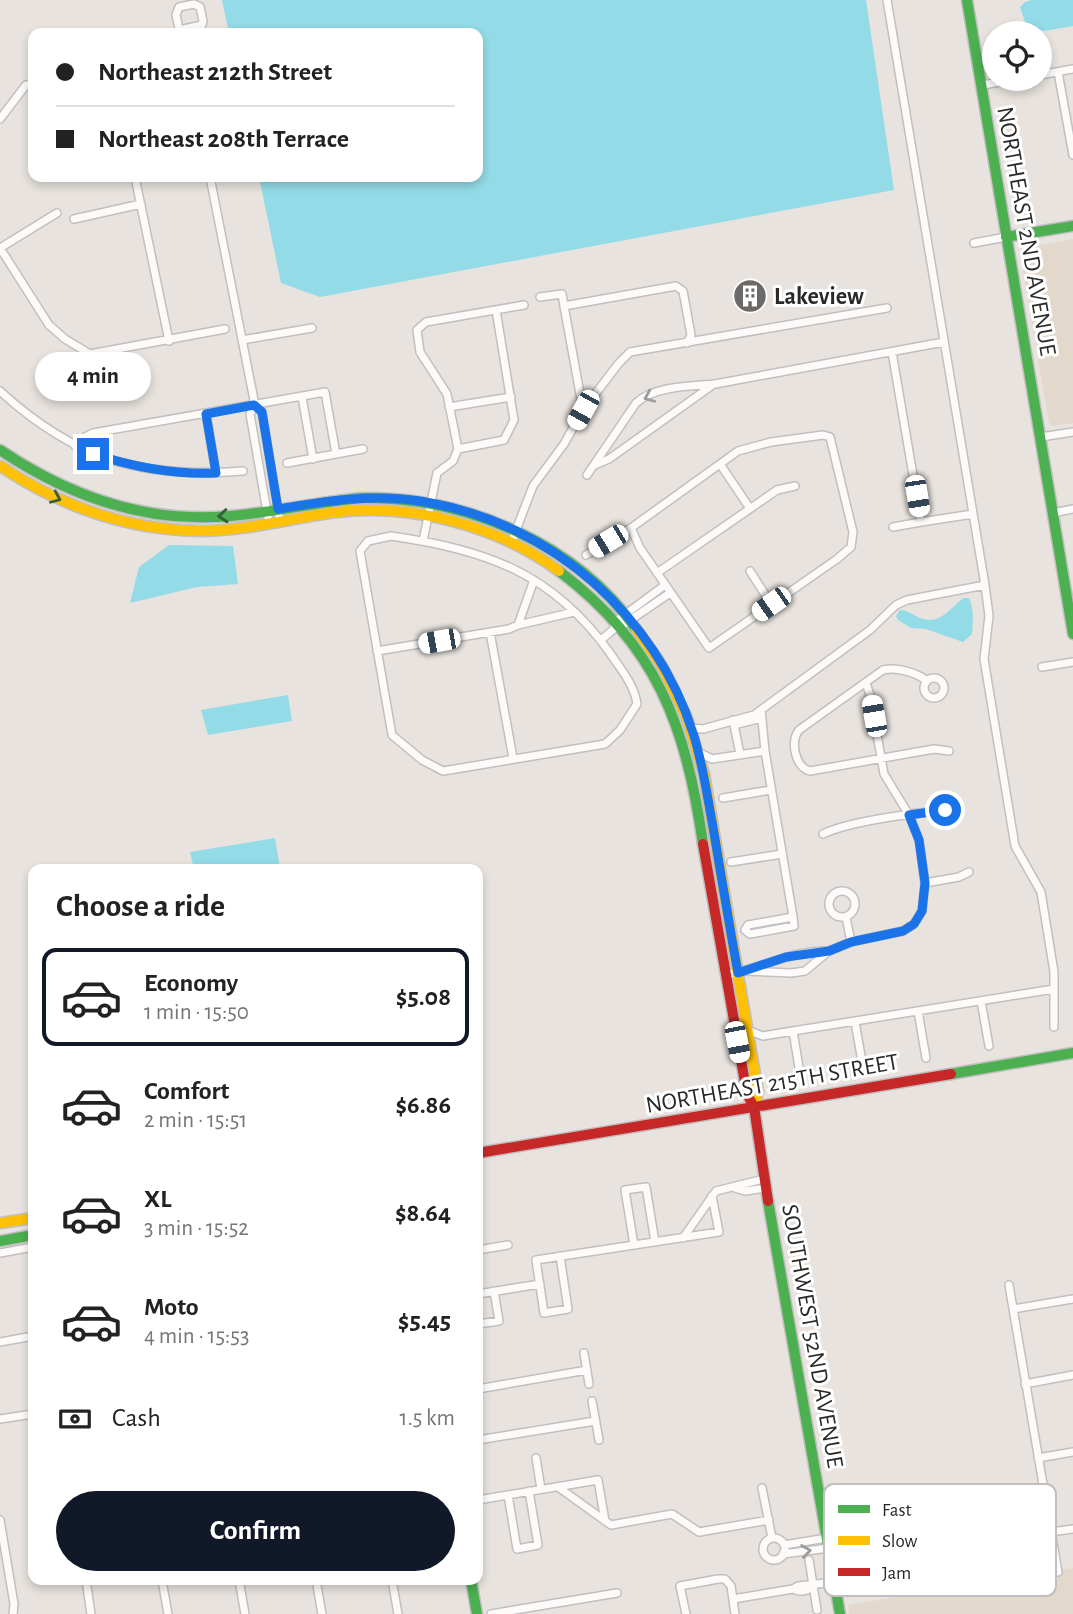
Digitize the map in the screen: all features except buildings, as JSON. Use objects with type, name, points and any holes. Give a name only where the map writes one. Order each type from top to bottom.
[{"type":"street","points":[[887,0],[985,585],[989,616],[984,659],[1015,846],[1041,892],[1054,972],[1054,1027]]},
{"type":"street","name":"NORTHEAST 2ND AVENUE","points":[[967,0],[982,85]]},
{"type":"street","points":[[1052,73],[1073,69]]},
{"type":"street","points":[[1058,72],[1073,151]]},
{"type":"street","points":[[0,119],[28,85]]},
{"type":"street","name":"NORTHEAST 2ND AVENUE","points":[[983,91],[1006,237],[1069,587],[1073,634]]},
{"type":"street","points":[[136,182],[169,341]]},
{"type":"street","points":[[211,182],[254,405],[262,412],[275,522]]},
{"type":"street","points":[[74,219],[141,204]]},
{"type":"street","points":[[57,213],[0,248],[49,325],[65,339],[90,354],[225,329]]},
{"type":"street","points":[[974,243],[1073,226]]},
{"type":"street","points":[[564,306],[676,286],[683,291],[691,335],[687,343]]},
{"type":"street","points":[[540,297],[562,294],[583,410]]},
{"type":"street","points":[[423,541],[437,473],[453,461],[457,449],[447,394],[421,352],[417,330],[426,322],[524,305]]},
{"type":"street","points":[[511,543],[533,486],[564,444],[583,410],[630,352],[887,307]]},
{"type":"street","points":[[457,449],[503,440],[514,420],[496,310]]},
{"type":"street","points":[[242,340],[312,328]]},
{"type":"street","points":[[587,475],[636,403],[644,396],[687,386],[715,384],[944,342]]},
{"type":"street","points":[[892,352],[921,522]]},
{"type":"street","points":[[595,465],[609,459],[715,384]]},
{"type":"street","points":[[0,391],[38,423],[75,446],[131,466],[187,474],[243,471]]},
{"type":"street","points":[[75,446],[93,433],[325,393],[336,454]]},
{"type":"street","points":[[302,397],[313,458]]},
{"type":"street","points":[[450,407],[511,397]]},
{"type":"street","points":[[206,414],[216,473]]},
{"type":"street","points":[[1041,437],[1073,432]]},
{"type":"street","points":[[586,555],[631,528],[738,451],[771,442],[823,435],[830,437],[853,532],[850,547],[709,648],[640,548],[631,528]]},
{"type":"street","points":[[287,463],[363,449]]},
{"type":"street","points":[[0,450],[48,482],[91,500],[133,511],[179,517],[203,518],[349,498],[430,503],[464,511],[516,531],[569,563],[605,592],[660,660],[674,687],[690,744],[725,975],[747,1096],[754,1107]]},
{"type":"street","points":[[720,464],[749,507]]},
{"type":"street","points":[[0,466],[44,493],[90,512],[131,524],[200,531],[233,529],[342,511],[428,516],[475,528],[511,543],[569,578],[616,626],[646,662],[702,769],[741,972],[747,1030],[758,1091],[754,1107]]},
{"type":"street","points":[[657,573],[749,507],[777,490],[795,486]]},
{"type":"street","points":[[1054,513],[1073,509]]},
{"type":"street","points":[[893,527],[973,514]]},
{"type":"street","points":[[391,536],[423,541],[476,553],[534,580],[551,590],[574,612],[601,640],[635,689],[637,704],[620,730],[605,744],[443,771],[422,760],[391,735],[360,551],[368,541],[391,536]]},
{"type":"street","points":[[750,571],[771,604]]},
{"type":"street","points":[[518,625],[534,580]]},
{"type":"street","points":[[601,640],[665,585]]},
{"type":"street","points":[[690,744],[704,729],[761,714],[906,600],[985,585]]},
{"type":"street","points":[[627,617],[670,593]]},
{"type":"street","points":[[377,651],[509,629],[574,612]]},
{"type":"street","points":[[491,632],[513,758]]},
{"type":"street","points":[[1042,667],[1073,662]]},
{"type":"street","points":[[927,681],[923,677],[888,668],[866,682],[795,735],[799,765],[810,771],[934,749],[949,751]]},
{"type":"street","points":[[741,972],[786,957],[829,951],[851,942],[903,931],[914,924],[922,911],[925,883],[919,840],[909,815],[884,774],[866,682]]},
{"type":"street","points":[[761,714],[771,790],[793,917],[794,926],[750,934],[745,930],[748,925],[793,917]]},
{"type":"street","points":[[734,722],[740,754]]},
{"type":"street","points":[[690,744],[712,759]]},
{"type":"street","points":[[702,769],[712,759],[765,751]]},
{"type":"street","points":[[723,798],[771,790]]},
{"type":"street","points":[[823,834],[836,828],[909,815],[945,810],[959,812]]},
{"type":"street","points":[[731,862],[782,854]]},
{"type":"street","points":[[925,883],[959,877],[969,872]]},
{"type":"street","points":[[846,917],[851,942]]},
{"type":"street","points":[[725,975],[741,972],[791,974],[804,971],[829,951]]},
{"type":"street","points":[[747,1030],[760,1036],[1054,989]]},
{"type":"street","points":[[981,1001],[989,1046]]},
{"type":"street","points":[[918,1012],[926,1058]]},
{"type":"street","points":[[856,1022],[863,1067]]},
{"type":"street","points":[[793,1031],[801,1080]]},
{"type":"street","name":"NORTHEAST 215TH STREET","points":[[483,1152],[1073,1053]]},
{"type":"street","name":"SOUTHWEST 52ND AVENUE","points":[[754,1107],[824,1520]]},
{"type":"street","points":[[683,1238],[716,1191],[735,1188],[746,1191],[765,1184]]},
{"type":"street","points":[[634,1245],[625,1190],[646,1188],[655,1242]]},
{"type":"street","points":[[560,1256],[569,1309],[544,1313],[536,1260],[560,1256],[683,1238],[719,1232],[712,1196]]},
{"type":"street","points":[[0,1223],[28,1219]]},
{"type":"street","points":[[0,1241],[28,1236]]},
{"type":"street","points":[[483,1249],[508,1245]]},
{"type":"street","points":[[0,1253],[28,1248]]},
{"type":"street","points":[[483,1293],[540,1284]]},
{"type":"street","points":[[1009,1285],[1043,1484]]},
{"type":"street","points":[[483,1323],[499,1321],[494,1291]]},
{"type":"street","points":[[1013,1309],[1073,1299]]},
{"type":"street","points":[[0,1342],[28,1337]]},
{"type":"street","points":[[584,1353],[589,1384]]},
{"type":"street","points":[[483,1388],[587,1370]]},
{"type":"street","points":[[1025,1384],[1073,1375]]},
{"type":"street","points":[[592,1401],[599,1440]]},
{"type":"street","points":[[0,1419],[28,1415]]},
{"type":"street","points":[[483,1439],[595,1421]]},
{"type":"street","points":[[1038,1458],[1073,1452]]},
{"type":"street","points":[[536,1458],[541,1489]]},
{"type":"street","points":[[483,1499],[598,1480],[605,1521]]},
{"type":"street","points":[[558,1487],[611,1525],[672,1514],[699,1532],[769,1520]]},
{"type":"street","points":[[762,1488],[772,1538]]},
{"type":"street","points":[[508,1495],[517,1549],[538,1545],[528,1491]]},
{"type":"street","points":[[0,1520],[14,1604],[13,1614]]},
{"type":"street","points":[[824,1543],[784,1545],[778,1539],[772,1538],[763,1546],[766,1557],[772,1560],[824,1544]]},
{"type":"street","points":[[783,1555],[784,1545]]},
{"type":"street","points":[[808,1560],[817,1610]]},
{"type":"street","points":[[1056,1561],[1058,1572]]},
{"type":"street","points":[[685,1614],[680,1586],[725,1580],[731,1586],[735,1614]]},
{"type":"street","points":[[733,1599],[793,1589],[798,1592],[824,1584]]},
{"type":"street","points":[[87,1585],[91,1614]]},
{"type":"street","points":[[163,1585],[168,1614]]},
{"type":"street","points":[[240,1585],[245,1614]]},
{"type":"street","points":[[317,1585],[322,1614]]},
{"type":"street","points":[[393,1585],[398,1614]]},
{"type":"street","points":[[472,1585],[477,1614]]},
{"type":"street","points":[[491,1614],[617,1593]]},
{"type":"street","name":"SOUTHWEST 52ND AVENUE","points":[[837,1596],[840,1614]]},
{"type":"shaded area","points":[[1073,239],[1073,423],[1053,426],[1049,423],[1020,253],[1025,248]]},
{"type":"shaded area","points":[[1073,1568],[1073,1614],[849,1614],[848,1605],[903,1596],[1056,1596],[1056,1571]]},
{"type":"water","points":[[222,0],[866,0],[894,190],[320,297],[281,283],[260,182],[483,182],[483,28],[228,28]]},
{"type":"water","points":[[1073,0],[1073,26],[1052,30],[1052,21],[1025,21],[1020,7],[1025,2]]},
{"type":"water","points":[[169,545],[233,546],[238,584],[197,587],[130,603],[139,567]]},
{"type":"water","points":[[964,598],[969,598],[971,602],[973,620],[972,634],[963,642],[926,629],[911,628],[896,616],[903,610],[920,618],[934,620]]},
{"type":"water","points":[[288,695],[292,721],[208,735],[201,710]]},
{"type":"water","points":[[275,838],[279,864],[193,864],[190,852]]},
{"type":"traffic: fast","points":[[967,0],[1073,634]]},
{"type":"traffic: fast","points":[[1006,237],[1073,226]]},
{"type":"traffic: fast","points":[[0,450],[81,494],[110,504],[169,516],[231,516],[363,498],[402,500],[478,516],[550,549],[582,572],[611,599],[636,629]]},
{"type":"traffic: fast","points":[[559,571],[593,599],[620,628],[643,659],[661,691],[676,725],[687,762],[703,844]]},
{"type":"traffic: fast","points":[[951,1074],[1073,1053]]},
{"type":"traffic: fast","points":[[768,1201],[824,1522]]},
{"type":"traffic: fast","points":[[0,1241],[28,1236]]},
{"type":"traffic: fast","points":[[472,1585],[477,1614]]},
{"type":"traffic: fast","points":[[837,1596],[840,1614]]},
{"type":"traffic: slow","points":[[0,466],[70,504],[120,521],[146,526],[173,530],[217,530],[337,512],[395,511],[453,521],[482,530],[535,555],[559,571]]},
{"type":"traffic: slow","points":[[636,629],[662,666],[687,718],[704,774],[758,1092],[754,1107]]},
{"type":"traffic: slow","points":[[0,1223],[28,1219]]},
{"type":"traffic: jam","points":[[703,844],[747,1094],[754,1107],[768,1201]]},
{"type":"traffic: jam","points":[[483,1152],[951,1074]]},
{"type":"place","name":"Lakeview","points":[[750,296]]},
{"type":"route","points":[[93,454],[131,466],[159,471],[216,473],[206,414],[254,405],[262,412],[278,509],[349,498],[430,503],[464,511],[516,531],[541,544],[591,580],[640,631],[660,660],[689,720],[704,774],[738,973],[786,957],[829,951],[851,942],[903,931],[914,924],[922,911],[925,883],[919,840],[909,815],[945,810]]}]
